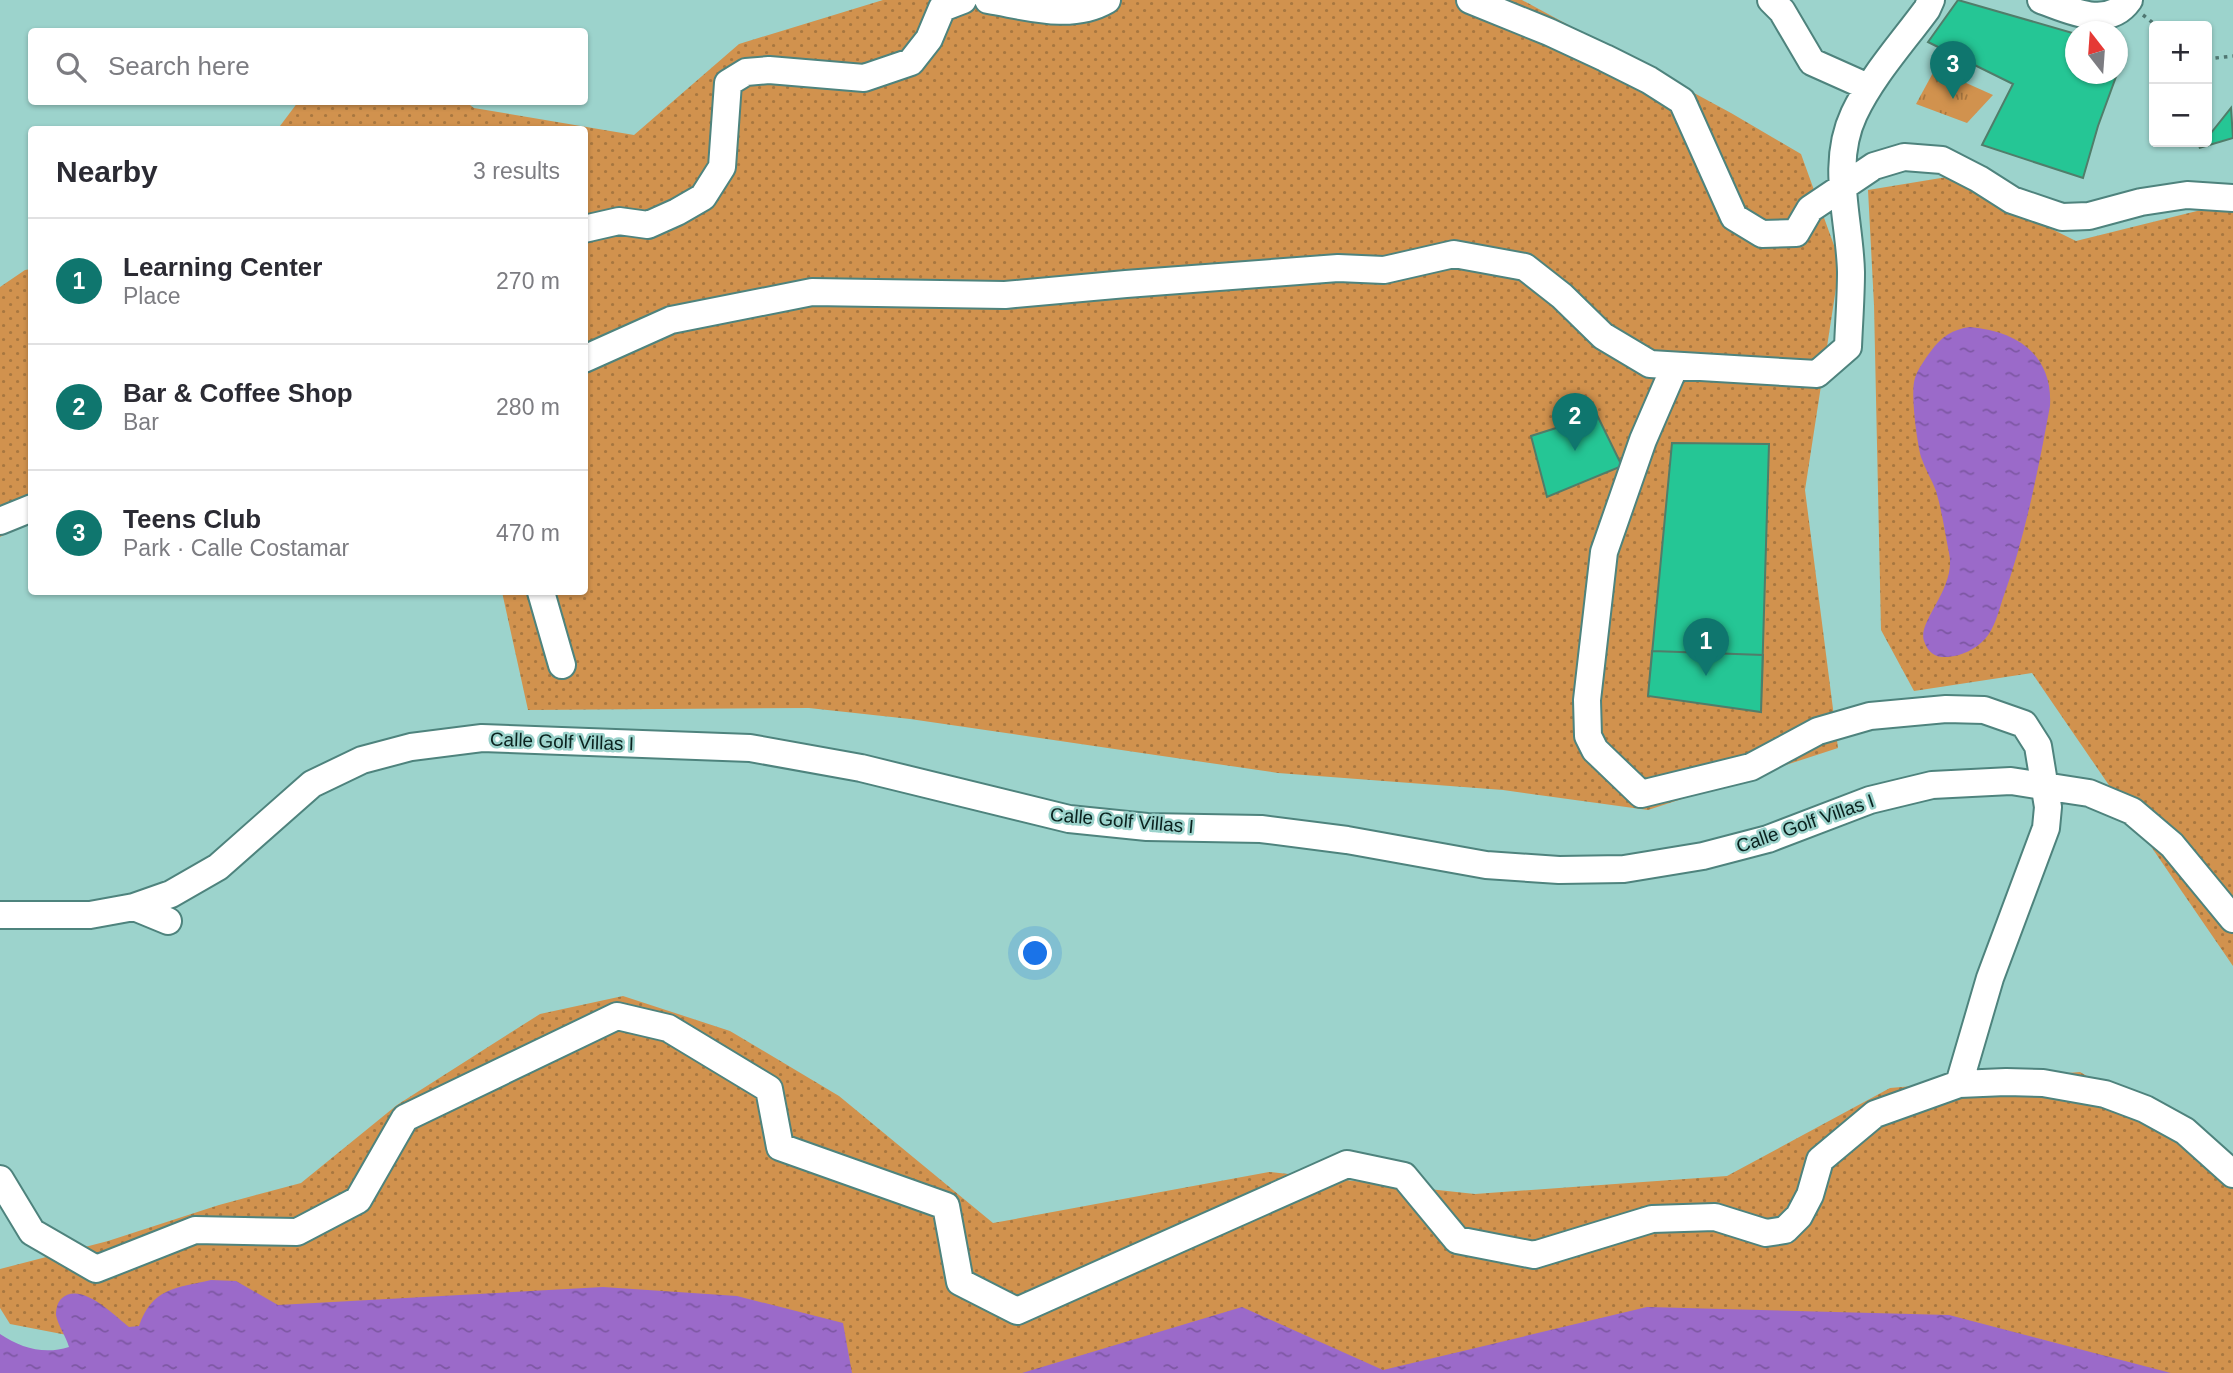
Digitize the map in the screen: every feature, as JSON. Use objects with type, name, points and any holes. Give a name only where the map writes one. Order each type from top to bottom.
[{"type":"street","points":[[588,228],[619,221],[648,225],[703,197],[722,167],[728,83],[746,72],[769,70],[864,78],[911,62],[929,39],[942,8],[962,0]]},
{"type":"street","points":[[988,0],[1064,12],[1099,5],[1107,0]]},
{"type":"street","points":[[1470,0],[1594,53],[1649,80],[1682,101],[1734,217],[1762,234],[1796,233],[1810,209],[1874,166],[1904,157],[1942,160],[1979,178],[2012,200],[2062,217],[2089,216],[2141,202],[2187,195],[2233,198]]},
{"type":"street","points":[[588,357],[671,320],[812,292],[1005,295],[1325,269],[1384,270],[1454,254],[1525,267],[1562,296],[1603,336],[1650,364],[1817,374],[1848,347],[1851,271],[1842,187],[1844,149],[1852,117],[1868,87],[1931,0]]},
{"type":"street","points":[[2042,0],[2086,17],[2115,14],[2129,0]]},
{"type":"street","points":[[1778,4],[1812,62],[1868,87]]},
{"type":"street","points":[[1675,366],[1643,440],[1604,552],[1587,700],[1588,736],[1595,750],[1641,794],[1751,768],[1818,730],[1870,716],[1946,709],[1984,710],[2024,724],[2038,746],[2048,807],[2046,828],[1990,978],[1959,1084]]},
{"type":"street","points":[[0,521],[28,510]]},
{"type":"street","points":[[542,595],[562,665]]},
{"type":"street","name":"Calle Golf Villas I","points":[[0,915],[90,915],[134,907],[171,894],[218,867],[312,784],[362,760],[411,747],[482,738],[750,748],[861,768],[1069,819],[1147,827],[1261,830],[1347,839],[1486,865],[1559,870],[1624,869],[1703,856],[1768,839],[1870,800],[1932,785],[2011,781],[2089,793],[2132,811],[2172,845],[2233,919]]},
{"type":"street","points":[[134,907],[168,921]]},
{"type":"street","points":[[0,1179],[32,1232],[96,1269],[195,1230],[296,1232],[358,1200],[405,1118],[617,1016],[668,1028],[769,1088],[780,1147],[946,1206],[960,1282],[1017,1311],[1347,1164],[1404,1176],[1457,1240],[1534,1255],[1652,1219],[1715,1217],[1766,1233],[1785,1230],[1799,1216],[1810,1195],[1820,1160],[1875,1114],[1959,1084],[2043,1083],[2105,1094],[2145,1109],[2185,1131],[2233,1174]]},
{"type":"path","points":[[2212,58],[2233,56]]},
{"type":"green space","points":[[883,0],[1522,0],[1801,154],[1840,262],[1805,490],[1838,748],[1648,810],[1503,790],[1278,773],[910,719],[809,708],[528,710],[503,595],[588,595],[588,127],[634,135],[739,44]]},
{"type":"green space","points":[[1935,69],[1993,95],[1967,123],[1916,104]]},
{"type":"green space","points":[[296,105],[470,105],[474,108],[581,126],[280,126]]},
{"type":"green space","points":[[1947,177],[2076,241],[2197,211],[2233,205],[2233,966],[2032,673],[1914,691],[1881,630],[1874,305],[1868,190]]},
{"type":"green space","points":[[28,270],[28,523],[0,537],[0,287]]},
{"type":"green space","points":[[623,996],[730,1031],[839,1096],[993,1223],[1269,1172],[1475,1194],[1727,1176],[1890,1088],[2080,1072],[2233,1162],[2233,1373],[741,1373],[155,1352],[10,1324],[0,1308],[0,1269],[108,1241],[219,1205],[301,1183],[397,1105],[540,1014]]},
{"type":"water","points":[[1970,327],[2003,334],[2029,349],[2045,373],[2050,406],[2024,529],[1995,621],[1988,635],[1977,646],[1963,654],[1944,657],[1930,652],[1923,633],[1943,591],[1950,566],[1938,499],[1919,450],[1913,394],[1915,378],[1920,368],[1939,342],[1948,334]]},
{"type":"water","points":[[211,1280],[236,1281],[278,1305],[603,1287],[737,1296],[843,1323],[852,1373],[0,1373],[0,1334],[33,1349],[69,1347],[56,1315],[61,1299],[69,1294],[87,1296],[129,1327],[139,1326],[144,1313],[158,1297],[176,1288]]},
{"type":"water","points":[[1242,1307],[1383,1370],[1647,1307],[1949,1315],[2171,1373],[1022,1373]]},
{"type":"building","points":[[1958,0],[2065,31],[2065,84],[2113,84],[2083,178],[1982,145],[2013,84],[1928,42]]},
{"type":"building","points":[[2231,108],[2233,138],[2212,144],[2212,132]]},
{"type":"building","points":[[1597,415],[1622,466],[1547,497],[1531,436]]},
{"type":"building","points":[[1672,443],[1769,444],[1761,712],[1648,696]]},
{"type":"building","points":[[1652,651],[1763,655],[1761,712],[1648,696]]},
{"type":"place","name":"Teens Club","points":[[1953,99]]},
{"type":"place","name":"Bar & Coffee Shop","points":[[1575,451]]},
{"type":"place","name":"Learning Center","points":[[1706,676]]}]
